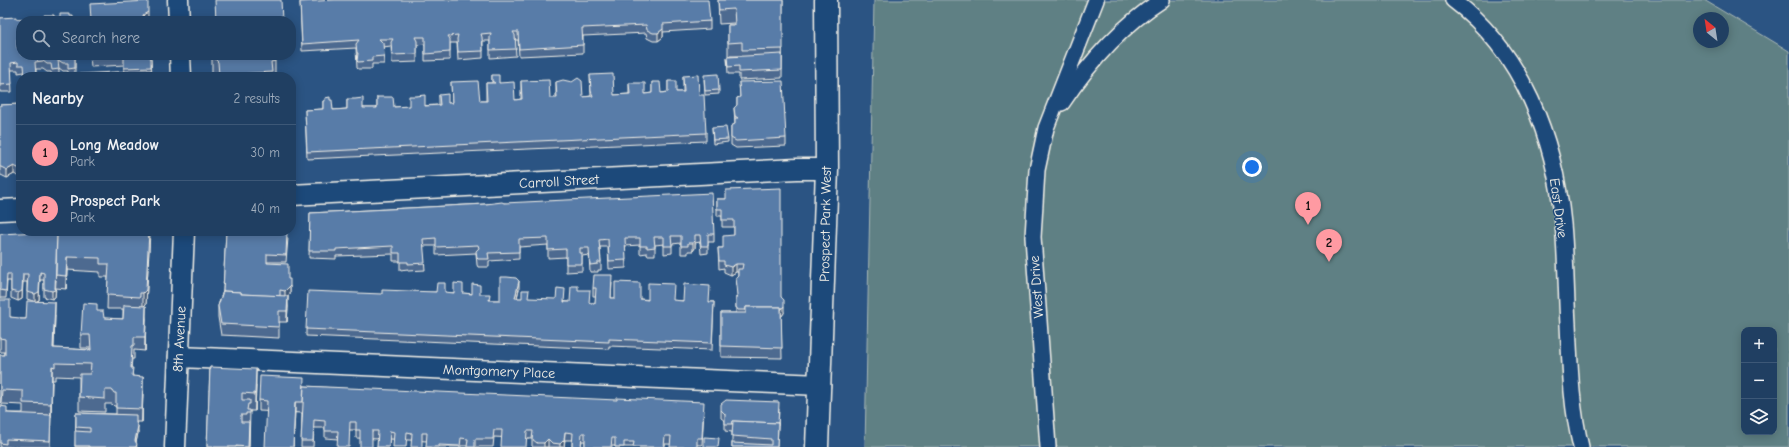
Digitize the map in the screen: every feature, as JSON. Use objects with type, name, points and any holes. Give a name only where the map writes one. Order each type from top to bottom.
[{"type":"street","points":[[178,0],[179,16]]},
{"type":"street","name":"Prospect Park West","points":[[818,447],[827,169],[826,0]]},
{"type":"street","name":"West Drive","points":[[1048,447],[1033,237],[1037,170],[1046,128],[1096,0]]},
{"type":"street","name":"West Drive","points":[[1046,128],[1071,89],[1110,42],[1142,14],[1162,0]]},
{"type":"street","name":"East Drive","points":[[1453,0],[1491,34],[1508,58],[1534,104],[1550,155],[1557,185],[1563,224],[1570,361],[1575,417],[1582,447]]},
{"type":"street","points":[[180,60],[181,72]]},
{"type":"street","name":"Carroll Street","points":[[296,195],[797,169],[827,169]]},
{"type":"street","points":[[0,210],[16,209]]},
{"type":"street","name":"8th Avenue","points":[[175,447],[184,236]]},
{"type":"street","name":"Montgomery Place","points":[[179,357],[820,385]]},
{"type":"green space","points":[[874,0],[1704,0],[1724,12],[1693,12],[1693,48],[1729,48],[1729,15],[1789,51],[1789,447],[865,447]]},
{"type":"building","points":[[215,0],[281,0],[282,16],[216,16]]},
{"type":"building","points":[[335,0],[708,0],[710,21],[663,24],[663,29],[658,33],[653,33],[647,30],[646,25],[582,28],[583,45],[519,49],[518,32],[513,32],[515,35],[516,49],[490,50],[491,33],[481,34],[483,51],[458,52],[458,35],[448,36],[450,39],[450,52],[425,54],[425,37],[415,37],[417,41],[417,54],[392,55],[391,42],[393,39],[379,39],[383,43],[384,56],[372,57],[372,61],[358,62],[356,44],[359,40],[302,44],[300,2]]},
{"type":"building","points":[[718,0],[783,0],[783,49],[742,50],[742,42],[728,43],[728,25],[735,25],[734,9],[719,10]]},
{"type":"building","points":[[148,1],[148,12],[143,16],[91,16],[90,4]]},
{"type":"building","points":[[60,14],[70,14],[70,16],[60,16]]},
{"type":"building","points":[[16,17],[16,60],[58,60],[59,69],[52,70],[51,64],[47,64],[43,61],[35,62],[36,72],[25,72],[24,65],[18,65],[18,62],[11,63],[12,84],[0,85],[0,18]]},
{"type":"building","points":[[782,54],[782,70],[739,72],[739,66],[728,67],[727,57]]},
{"type":"building","points":[[58,60],[75,60],[75,68],[68,69],[68,63],[63,63]]},
{"type":"building","points":[[124,60],[151,60],[151,67],[124,68]]},
{"type":"building","points":[[216,60],[275,60],[271,62],[272,72],[219,72],[218,62]]},
{"type":"building","points":[[151,70],[151,72],[115,72]]},
{"type":"building","points":[[613,74],[614,95],[630,94],[629,83],[645,83],[645,94],[652,93],[652,82],[660,82],[661,93],[668,92],[668,81],[676,81],[676,92],[684,92],[683,76],[698,75],[699,95],[704,95],[706,133],[307,152],[305,110],[323,109],[323,101],[325,101],[325,98],[330,97],[330,100],[332,100],[333,110],[347,109],[347,99],[363,98],[363,108],[377,108],[377,97],[393,97],[394,107],[409,106],[409,96],[425,95],[425,106],[440,105],[439,95],[448,94],[448,103],[452,103],[451,82],[478,81],[480,101],[487,101],[486,83],[495,83],[492,81],[492,75],[499,75],[499,83],[514,82],[515,100],[522,99],[521,81],[549,80],[550,98],[557,98],[556,82],[563,80],[572,82],[578,78],[582,81],[583,97],[593,96],[591,91],[590,75]]},
{"type":"building","points":[[718,74],[719,90],[705,91],[704,75]]},
{"type":"building","points":[[783,81],[786,138],[736,141],[731,138],[731,126],[735,124],[735,118],[738,118],[735,116],[734,108],[737,105],[737,98],[740,97],[739,82]]},
{"type":"building","points":[[16,104],[16,167],[14,166],[7,170],[0,167],[0,105]]},
{"type":"building","points":[[726,127],[728,139],[713,140],[712,128]]},
{"type":"building","points":[[781,188],[781,297],[784,300],[784,306],[781,310],[781,307],[746,307],[746,310],[738,310],[736,307],[736,297],[738,295],[736,278],[738,276],[738,269],[742,269],[743,264],[736,264],[731,267],[724,265],[724,261],[719,261],[718,248],[723,248],[723,236],[734,235],[734,220],[722,220],[722,209],[717,209],[717,199],[726,199],[726,190]]},
{"type":"building","points":[[712,193],[714,234],[708,234],[708,246],[701,246],[700,235],[695,235],[695,241],[693,243],[688,243],[688,246],[681,246],[681,236],[671,236],[672,246],[664,246],[664,237],[654,237],[655,247],[647,248],[647,246],[640,246],[640,238],[625,238],[626,260],[609,261],[608,239],[599,240],[601,262],[590,265],[589,248],[580,248],[580,253],[582,253],[582,264],[566,264],[566,249],[548,250],[548,238],[519,239],[519,252],[488,253],[489,259],[477,258],[476,251],[479,248],[478,245],[436,247],[436,238],[423,239],[425,263],[408,264],[408,262],[400,262],[400,253],[393,253],[393,246],[336,249],[336,251],[309,251],[310,213],[502,202]]},
{"type":"building","points":[[16,233],[16,236],[57,236],[55,290],[52,291],[44,289],[44,273],[40,272],[39,292],[35,294],[27,292],[28,274],[23,274],[22,291],[18,293],[11,291],[11,274],[7,274],[6,291],[0,290],[0,234]]},
{"type":"building","points":[[57,236],[149,236],[146,290],[143,293],[140,293],[140,297],[107,295],[109,264],[100,264],[100,258],[67,257],[66,276],[56,275]]},
{"type":"building","points":[[226,236],[287,236],[286,255],[267,254],[267,263],[288,264],[288,279],[290,279],[290,286],[285,291],[280,290],[280,296],[241,294],[241,292],[223,291]]},
{"type":"building","points":[[594,275],[612,275],[611,298],[615,298],[615,282],[640,283],[640,299],[648,300],[648,283],[674,284],[673,300],[683,301],[684,284],[710,286],[709,302],[714,302],[712,343],[609,339],[609,342],[306,329],[308,291],[382,294],[382,290],[436,292],[437,283],[445,283],[445,292],[454,293],[454,283],[463,284],[463,293],[472,294],[472,284],[480,285],[480,294],[490,294],[489,300],[500,300],[500,277],[507,277],[516,278],[519,281],[515,298],[522,298],[522,290],[529,290],[528,298],[556,299],[557,288],[565,289],[564,302],[570,302],[571,286],[578,286],[578,290],[590,290],[589,303],[595,303],[596,288],[593,288]]},
{"type":"building","points":[[223,291],[241,292],[241,294],[288,296],[287,311],[279,311],[279,327],[221,324],[218,306]]},
{"type":"building","points":[[0,300],[10,300],[10,317],[20,319],[26,319],[27,301],[55,302],[53,348],[91,350],[90,335],[81,335],[83,303],[97,304],[97,311],[103,311],[104,318],[123,319],[124,305],[146,306],[145,337],[134,337],[131,368],[133,368],[132,376],[143,377],[142,409],[116,408],[116,393],[112,390],[105,390],[105,399],[79,397],[80,374],[90,374],[91,364],[55,363],[55,367],[52,366],[51,404],[23,403],[23,391],[2,390],[0,403],[0,355],[5,355],[5,339],[0,338]]},
{"type":"building","points":[[746,307],[781,307],[782,348],[721,346],[721,313],[746,313]]},
{"type":"building","points":[[210,367],[256,369],[255,394],[242,393],[242,400],[250,400],[247,410],[250,410],[250,413],[241,415],[241,422],[249,422],[248,447],[207,447]]},
{"type":"building","points":[[260,376],[304,378],[303,402],[295,402],[293,447],[265,447],[267,401],[259,400]]},
{"type":"building","points":[[304,386],[617,400],[617,398],[704,402],[702,438],[697,438],[697,447],[670,447],[671,436],[665,436],[664,447],[633,447],[634,442],[624,442],[624,447],[615,447],[615,438],[612,438],[611,447],[585,447],[585,433],[582,433],[581,447],[572,446],[573,433],[565,432],[564,440],[560,444],[552,443],[548,439],[544,443],[537,443],[532,439],[533,431],[527,431],[526,447],[501,447],[502,430],[494,430],[493,439],[475,439],[475,447],[467,447],[468,439],[461,438],[460,446],[439,445],[439,447],[426,447],[427,433],[422,433],[422,447],[411,447],[412,433],[407,432],[406,447],[393,447],[394,432],[390,431],[389,447],[377,447],[378,431],[372,431],[372,447],[360,447],[360,430],[356,430],[356,422],[350,422],[349,447],[337,447],[338,431],[325,431],[325,421],[314,420],[313,441],[301,441]]},
{"type":"building","points":[[726,400],[779,402],[778,426],[778,423],[733,421],[733,424],[725,424],[725,414],[721,410],[721,404]]},
{"type":"building","points":[[0,406],[7,407],[7,413],[51,415],[50,441],[6,439],[6,444],[0,443]]},
{"type":"building","points":[[76,413],[136,415],[136,423],[138,426],[135,441],[137,444],[136,447],[75,446],[75,431],[90,432],[90,428],[76,427]]},
{"type":"building","points":[[733,421],[778,423],[777,447],[732,447],[732,443],[771,445],[771,439],[732,436]]},
{"type":"building","points":[[704,437],[719,438],[718,447],[704,447]]},
{"type":"place","name":"Long Meadow","points":[[1308,225]]},
{"type":"place","name":"Prospect Park","points":[[1329,262]]}]
